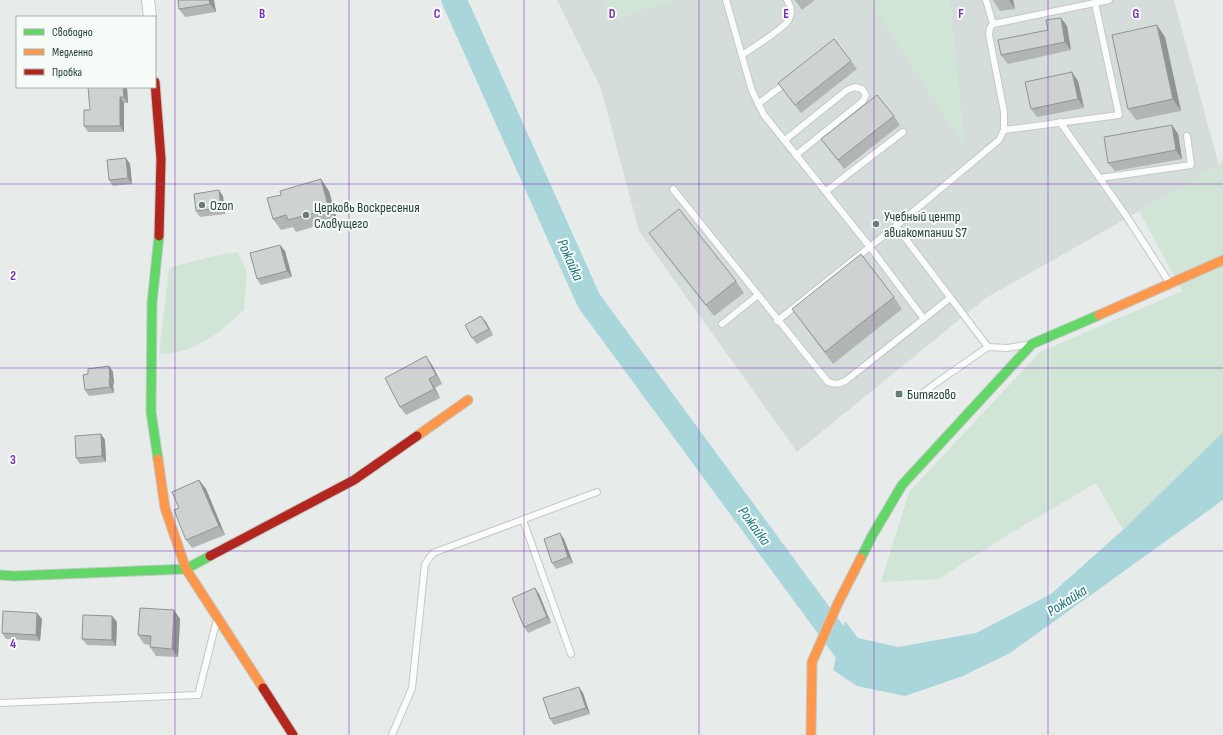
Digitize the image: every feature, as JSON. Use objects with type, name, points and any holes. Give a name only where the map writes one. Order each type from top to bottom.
[{"type":"street","points":[[148,0],[150,16]]},
{"type":"street","points":[[155,88],[161,159],[159,231],[152,303],[151,412],[165,508],[186,569],[293,735]]},
{"type":"street","points":[[811,735],[812,662],[838,603],[872,536],[902,486],[1032,344],[1223,260]]},
{"type":"street","points":[[0,575],[14,576],[186,569],[354,480],[468,400]]},
{"type":"lane","points":[[726,0],[752,91],[764,115],[870,247],[924,319]]},
{"type":"lane","points":[[742,56],[788,22],[791,6],[786,0]]},
{"type":"lane","points":[[986,0],[993,24]]},
{"type":"lane","points":[[777,321],[896,226],[999,140],[1004,130],[1004,112],[989,35],[990,28],[993,24],[1109,0]]},
{"type":"lane","points":[[1004,130],[1119,115],[1095,3]]},
{"type":"lane","points":[[758,104],[795,76]]},
{"type":"lane","points":[[785,140],[847,90],[855,87],[862,89],[866,95],[863,101],[796,155]]},
{"type":"lane","points":[[1060,122],[1127,217],[1169,284]]},
{"type":"lane","points":[[826,191],[903,132]]},
{"type":"lane","points":[[1100,178],[1191,165],[1187,136]]},
{"type":"lane","points":[[673,189],[777,321],[828,382],[837,384],[848,379],[950,298]]},
{"type":"lane","points":[[680,210],[685,205]]},
{"type":"lane","points":[[896,226],[988,347]]},
{"type":"lane","points":[[722,324],[758,295]]},
{"type":"lane","points":[[918,397],[988,347],[1007,348],[1032,344]]},
{"type":"lane","points":[[392,735],[412,688],[425,564],[433,553],[597,492]]},
{"type":"lane","points":[[523,520],[571,654]]},
{"type":"lane","points":[[0,703],[198,694],[217,618]]},
{"type":"shaded area","name":"Учебный центр авиакомпании S7","points":[[557,0],[1174,0],[1219,166],[986,298],[797,452],[639,231],[601,89]]},
{"type":"green space","points":[[604,0],[673,0],[610,20]]},
{"type":"green space","points":[[869,0],[950,0],[965,147]]},
{"type":"green space","points":[[1223,158],[1223,432],[1123,530],[1096,483],[1011,533],[938,579],[881,582],[909,492],[1040,352],[1182,291],[1139,211],[1219,166]]},
{"type":"green space","points":[[238,252],[247,273],[244,309],[216,334],[196,346],[172,353],[159,354],[169,268],[209,257]]},
{"type":"water","points":[[1223,432],[1223,500],[1010,653],[963,676],[905,696],[857,686],[833,670],[845,621],[858,638],[898,647],[976,633],[1051,594],[1123,530]]},
{"type":"building","points":[[178,0],[209,0],[210,4],[179,9]]},
{"type":"building","points":[[1061,18],[1065,42],[1001,55],[998,40],[1048,30],[1046,20]]},
{"type":"building","points":[[1157,25],[1173,99],[1128,109],[1112,35]]},
{"type":"building","points":[[834,39],[851,61],[795,105],[778,83]]},
{"type":"building","points":[[1072,72],[1078,99],[1031,109],[1025,82]]},
{"type":"building","points":[[88,88],[123,88],[124,97],[120,97],[120,126],[84,126],[84,110],[90,110]]},
{"type":"building","points":[[877,95],[894,116],[838,160],[821,139]]},
{"type":"building","points":[[1172,125],[1176,150],[1108,163],[1104,137]]},
{"type":"building","points":[[126,158],[128,178],[109,180],[107,160]]},
{"type":"building","points":[[321,179],[329,209],[288,220],[286,215],[273,219],[267,198],[281,195],[280,191]]},
{"type":"building","points":[[219,190],[221,208],[196,211],[194,194]]},
{"type":"building","points":[[679,209],[736,281],[706,305],[649,233]]},
{"type":"building","points":[[280,245],[287,271],[257,279],[250,253]]},
{"type":"building","points":[[861,254],[894,297],[825,352],[792,309]]},
{"type":"building","points":[[481,316],[489,329],[472,338],[465,325]]},
{"type":"building","points":[[426,356],[436,375],[429,379],[434,389],[400,407],[385,378]]},
{"type":"building","points":[[109,366],[110,387],[85,390],[83,375],[88,374],[88,369]]},
{"type":"building","points":[[101,434],[102,456],[76,458],[75,436]]},
{"type":"building","points":[[199,480],[219,526],[186,540],[174,510],[179,508],[172,492]]},
{"type":"building","points":[[560,533],[568,557],[552,563],[544,539]]},
{"type":"building","points":[[535,588],[547,617],[524,627],[512,598]]},
{"type":"building","points":[[140,608],[174,610],[172,649],[150,647],[151,636],[138,635]]},
{"type":"building","points":[[3,611],[37,613],[36,635],[2,633]]},
{"type":"building","points":[[83,615],[112,616],[112,640],[82,639]]},
{"type":"building","points":[[579,687],[586,708],[550,719],[543,698]]},
{"type":"waterway","name":"Рожайка","points":[[454,0],[589,301],[850,656],[867,659]]},
{"type":"traffic: fast","points":[[158,459],[151,412],[152,303],[159,236]]},
{"type":"traffic: fast","points":[[861,558],[902,485],[1032,344],[1099,315]]},
{"type":"traffic: fast","points":[[0,575],[14,576],[186,569],[210,556]]},
{"type":"traffic: slow","points":[[1099,315],[1223,260]]},
{"type":"traffic: slow","points":[[417,436],[468,400]]},
{"type":"traffic: slow","points":[[158,459],[165,508],[186,569],[263,688]]},
{"type":"traffic: slow","points":[[811,735],[812,662],[838,603],[861,558]]},
{"type":"traffic: jam","points":[[155,88],[161,159],[159,236]]},
{"type":"traffic: jam","points":[[210,556],[354,480],[417,436]]},
{"type":"traffic: jam","points":[[263,688],[293,735]]},
{"type":"place","name":"Ozon","points":[[202,205]]},
{"type":"place","name":"Церковь Воскресения Словущего","points":[[306,215]]},
{"type":"place","name":"Учебный центр авиакомпании S7","points":[[876,224]]},
{"type":"place","name":"Битягово","points":[[899,394]]}]
